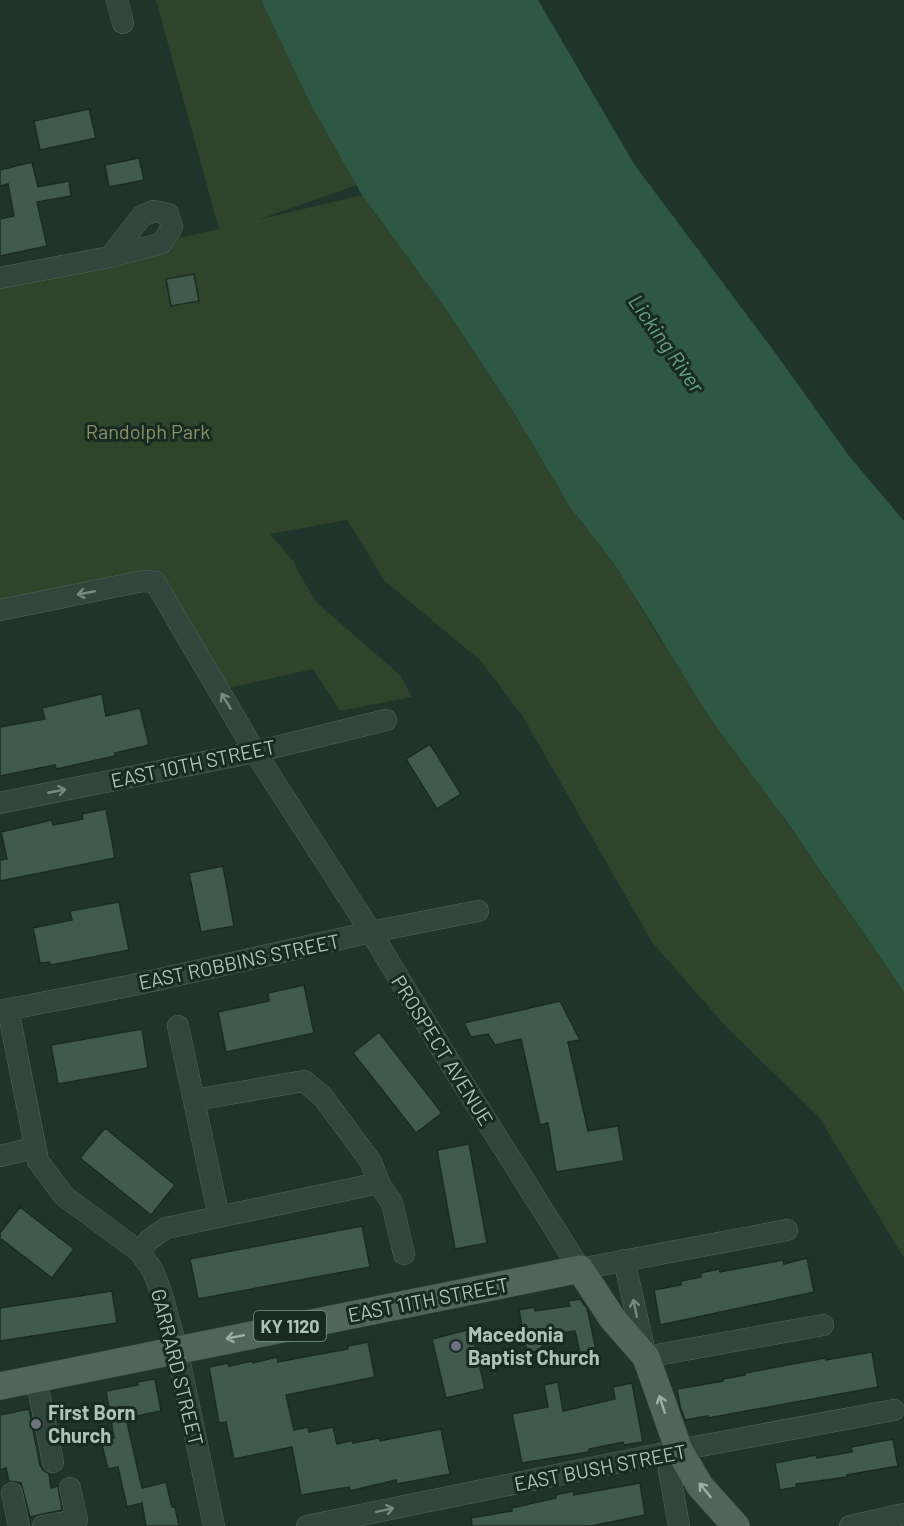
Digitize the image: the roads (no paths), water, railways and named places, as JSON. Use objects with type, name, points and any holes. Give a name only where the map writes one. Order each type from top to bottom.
[{"type":"main road","name":"EAST 11TH STREET","points":[[0,1386],[580,1269]]},
{"type":"main road","name":"PROSPECT AVENUE","points":[[580,1269],[612,1318],[646,1357],[674,1460],[736,1526]]},
{"type":"street","points":[[117,0],[123,23]]},
{"type":"street","points":[[0,278],[110,257]]},
{"type":"street","name":"PROSPECT AVENUE","points":[[0,610],[143,581],[155,582],[255,752],[371,932],[580,1269]]},
{"type":"street","name":"EAST 10TH STREET","points":[[0,803],[255,752],[386,720]]},
{"type":"street","name":"EAST ROBBINS STREET","points":[[4,1010],[478,911]]},
{"type":"street","name":"GARRARD STREET","points":[[4,1010],[38,1161],[64,1196],[140,1252],[153,1271],[177,1349],[214,1526]]},
{"type":"street","points":[[178,1026],[219,1217]]},
{"type":"street","points":[[194,1100],[304,1081],[322,1097],[371,1161],[379,1183],[392,1203],[404,1254]]},
{"type":"street","points":[[0,1156],[34,1148]]},
{"type":"street","points":[[140,1252],[149,1240],[166,1228],[379,1183]]},
{"type":"street","name":"EAST 11TH STREET","points":[[580,1269],[787,1230]]},
{"type":"street","points":[[624,1260],[646,1357],[823,1325]]},
{"type":"street","points":[[36,1378],[53,1462]]},
{"type":"street","name":"EAST BUSH STREET","points":[[307,1526],[674,1460],[894,1410]]},
{"type":"street","points":[[674,1460],[679,1526]]},
{"type":"street","points":[[47,1526],[77,1520],[70,1488]]},
{"type":"street","points":[[12,1493],[19,1526]]},
{"type":"street","points":[[850,1526],[904,1515]]},
{"type":"water","name":"Licking River","points":[[261,0],[538,0],[634,164],[774,351],[849,456],[904,521],[904,992],[787,822],[712,721],[615,565],[570,507],[514,413],[447,311],[362,195],[310,103]]},
{"type":"place","name":"Macedonia Baptist Church","points":[[456,1346]]},
{"type":"place","name":"First Born Church","points":[[36,1424]]},
{"type":"park label","name":"Randolph Park","points":[[148,431]]}]
